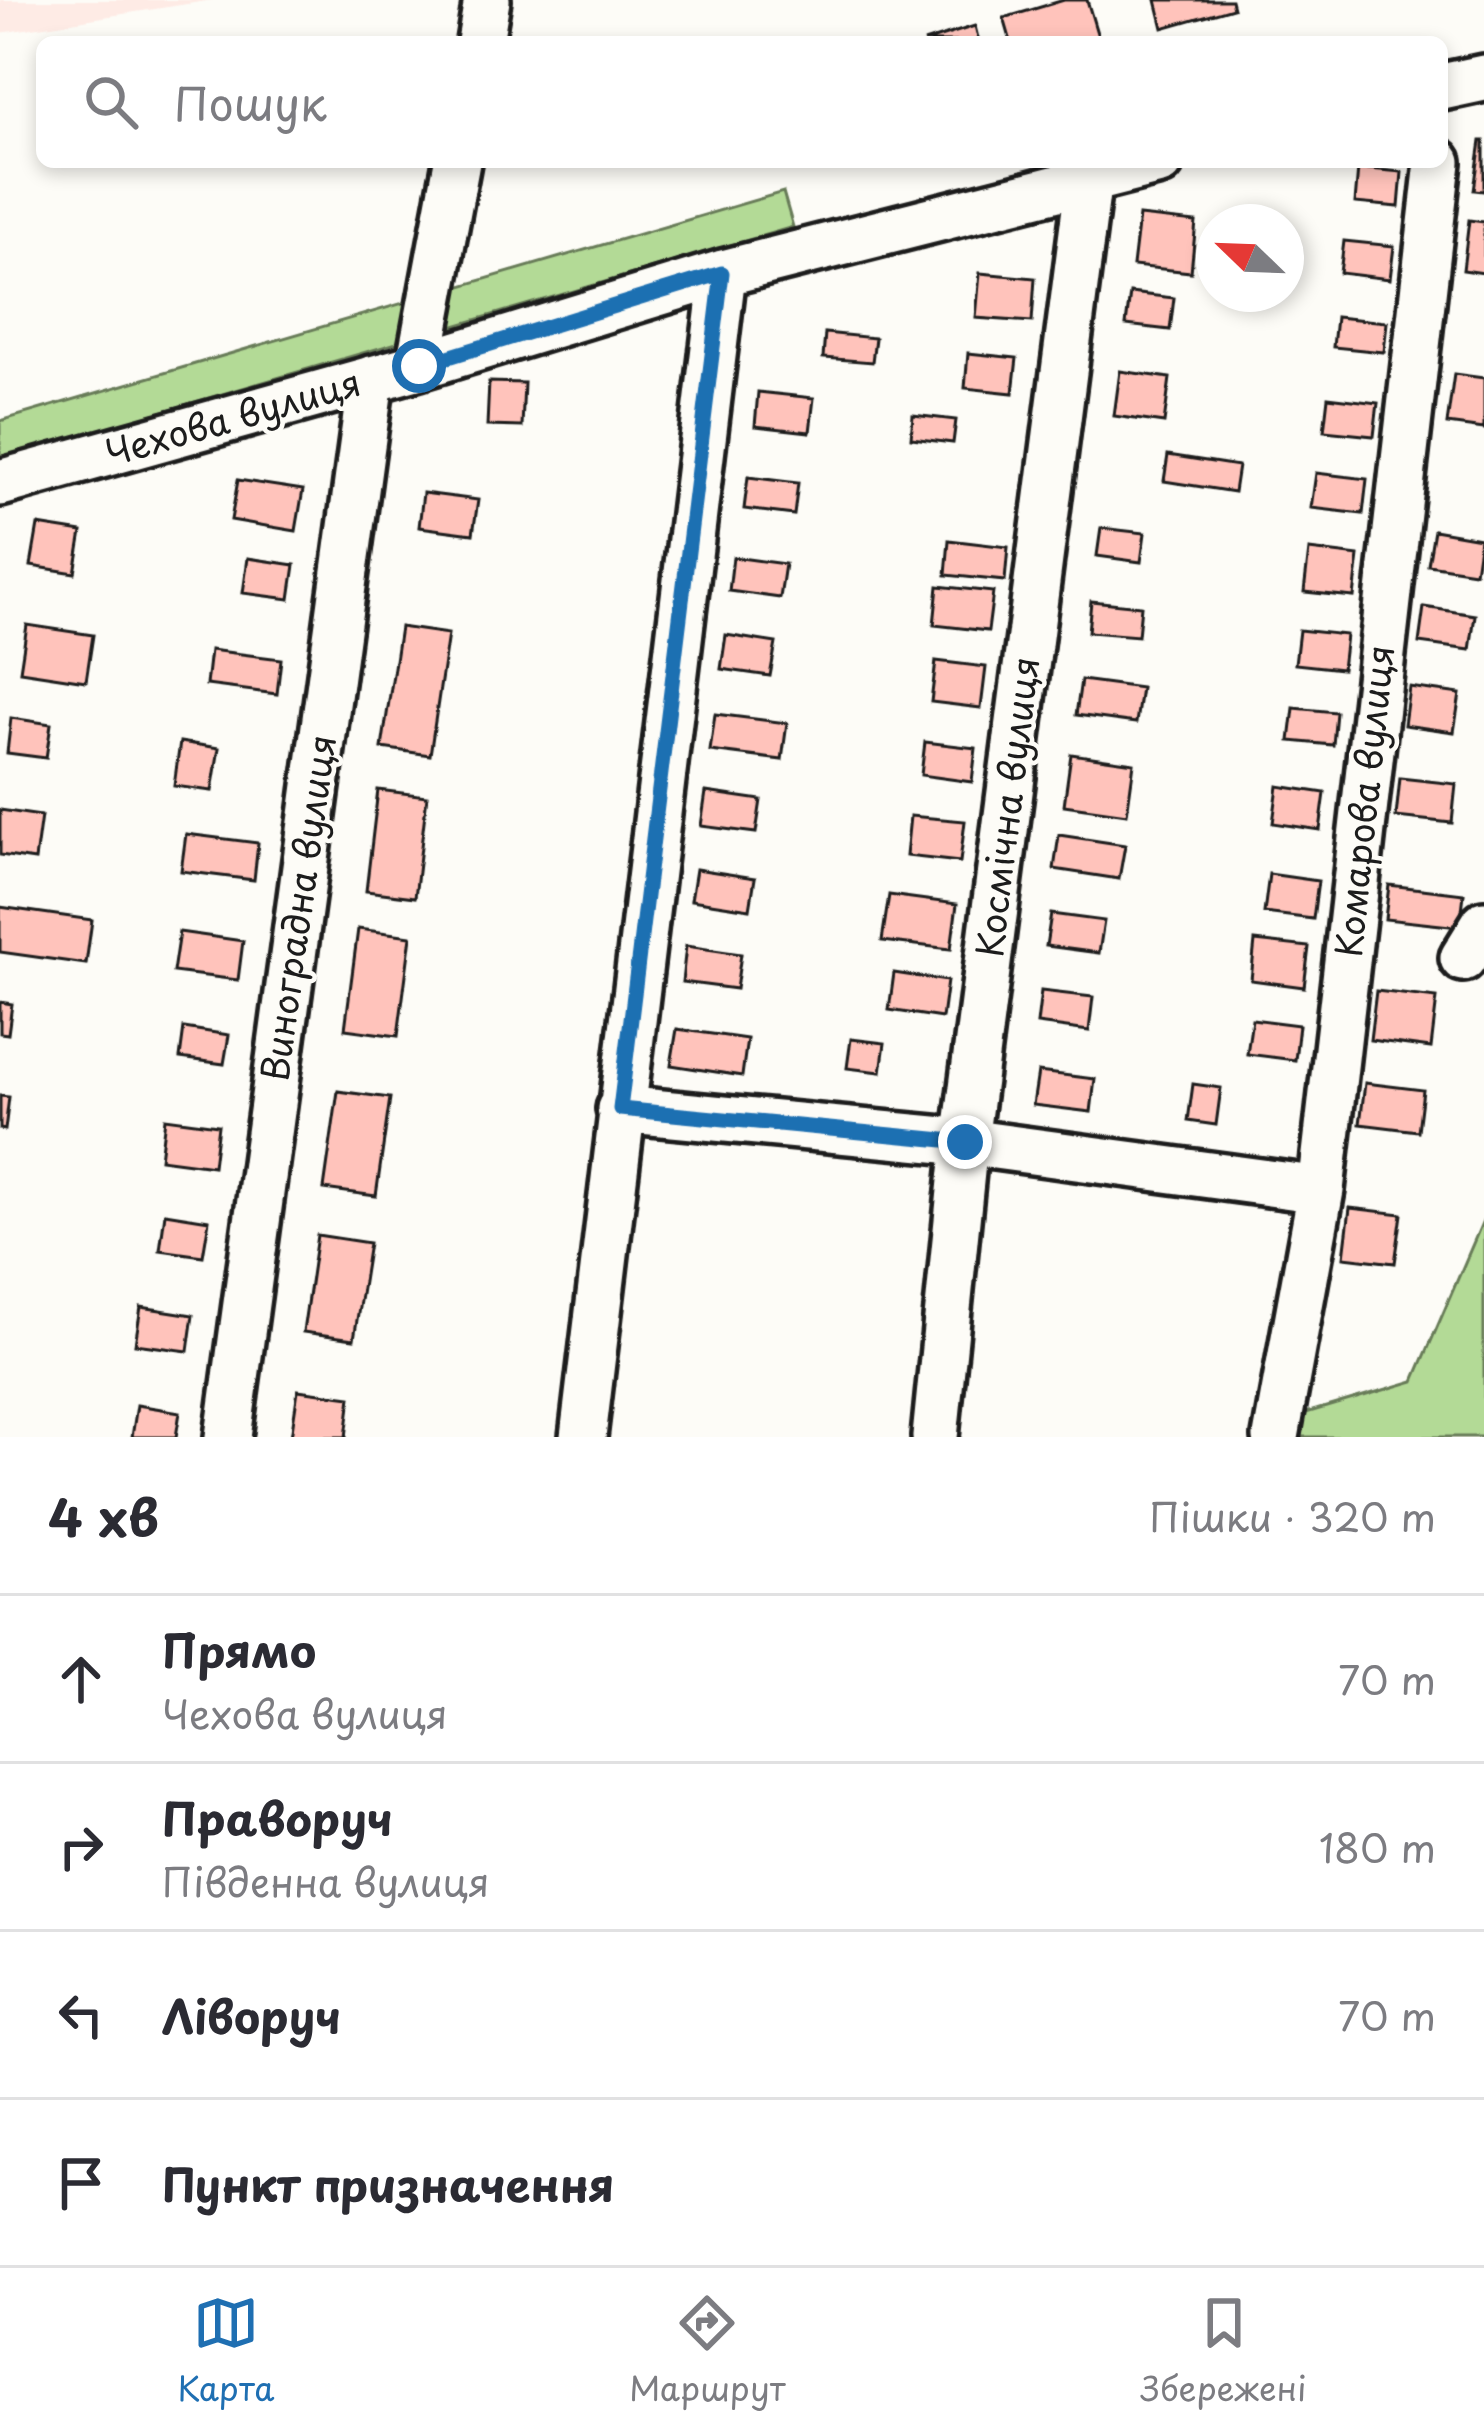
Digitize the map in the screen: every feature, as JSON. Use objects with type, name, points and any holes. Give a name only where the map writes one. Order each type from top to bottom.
[{"type":"street","points":[[481,36],[488,0]]},
{"type":"street","points":[[419,366],[456,168]]},
{"type":"street","name":"Чехова вулиця","points":[[0,483],[419,366],[722,273],[1133,168]]},
{"type":"street","name":"Комарова вулиця","points":[[1276,1437],[1321,1190],[1437,168]]},
{"type":"street","name":"Космічна вулиця","points":[[935,1437],[965,1142],[1089,178]]},
{"type":"street","points":[[583,1437],[722,273]]},
{"type":"street","name":"Виноградна вулиця","points":[[228,1437],[370,379]]},
{"type":"street","points":[[620,1109],[965,1142],[1321,1190]]},
{"type":"shaded area","points":[[0,0],[213,0],[0,33]]},
{"type":"green space","points":[[783,192],[793,227],[0,459],[0,421]]},
{"type":"green space","points":[[1484,1218],[1484,1437],[1276,1437],[1279,1421],[1414,1381]]},
{"type":"building","points":[[1064,0],[1087,0],[1098,36],[1009,36],[1004,18]]},
{"type":"building","points":[[1156,0],[1231,0],[1233,8],[1163,28]]},
{"type":"building","points":[[975,26],[978,36],[943,36]]},
{"type":"building","points":[[1484,141],[1484,191],[1474,190]]},
{"type":"building","points":[[1358,168],[1402,172],[1399,207],[1355,203]]},
{"type":"building","points":[[1139,216],[1196,222],[1191,272],[1133,266]]},
{"type":"building","points":[[1469,220],[1484,222],[1484,273],[1463,270]]},
{"type":"building","points":[[1344,241],[1394,246],[1390,279],[1340,273]]},
{"type":"building","points":[[980,273],[1035,278],[1032,322],[976,318]]},
{"type":"building","points":[[1130,293],[1174,298],[1170,330],[1126,325]]},
{"type":"building","points":[[1336,317],[1387,322],[1384,352],[1333,347]]},
{"type":"building","points":[[825,333],[875,338],[872,362],[823,358]]},
{"type":"building","points":[[968,353],[1017,358],[1013,393],[965,388]]},
{"type":"building","points":[[1120,371],[1170,378],[1164,423],[1114,416]]},
{"type":"building","points":[[1454,374],[1484,378],[1484,429],[1447,424]]},
{"type":"building","points":[[489,382],[524,383],[522,427],[487,426]]},
{"type":"building","points":[[758,392],[814,398],[810,432],[755,426]]},
{"type":"building","points":[[1328,397],[1378,403],[1374,436],[1324,431]]},
{"type":"building","points":[[913,415],[956,420],[953,443],[911,438]]},
{"type":"building","points":[[1168,455],[1238,466],[1234,492],[1164,481]]},
{"type":"building","points":[[1316,473],[1367,479],[1363,514],[1311,508]]},
{"type":"building","points":[[748,477],[798,483],[794,515],[744,509]]},
{"type":"building","points":[[238,480],[303,490],[296,531],[231,520]]},
{"type":"building","points":[[423,493],[478,500],[473,534],[419,527]]},
{"type":"building","points":[[38,525],[82,532],[75,573],[31,566]]},
{"type":"building","points":[[1101,528],[1145,533],[1141,562],[1097,556]]},
{"type":"building","points":[[1434,530],[1480,538],[1475,572],[1428,565]]},
{"type":"building","points":[[949,540],[1008,547],[1005,581],[946,575]]},
{"type":"building","points":[[1309,550],[1359,556],[1354,597],[1304,592]]},
{"type":"building","points":[[733,557],[785,564],[780,598],[729,591]]},
{"type":"building","points":[[248,558],[295,565],[290,599],[243,593]]},
{"type":"building","points":[[938,586],[993,592],[988,631],[934,625]]},
{"type":"building","points":[[1091,601],[1141,606],[1138,636],[1088,632]]},
{"type":"building","points":[[1424,607],[1475,615],[1470,650],[1419,643]]},
{"type":"building","points":[[27,625],[93,635],[86,681],[20,671]]},
{"type":"building","points":[[400,627],[448,634],[430,755],[382,748]]},
{"type":"building","points":[[1299,630],[1346,635],[1342,669],[1295,664]]},
{"type":"building","points":[[726,635],[776,643],[770,676],[721,669]]},
{"type":"building","points":[[210,650],[281,659],[277,694],[206,685]]},
{"type":"building","points":[[936,661],[986,667],[981,708],[931,702]]},
{"type":"building","points":[[1081,680],[1141,688],[1136,723],[1076,715]]},
{"type":"building","points":[[1409,687],[1460,694],[1454,732],[1404,725]]},
{"type":"building","points":[[1294,708],[1336,712],[1333,745],[1290,741]]},
{"type":"building","points":[[715,714],[787,723],[782,760],[710,751]]},
{"type":"building","points":[[11,718],[51,724],[46,758],[7,753]]},
{"type":"building","points":[[180,742],[219,748],[212,791],[174,786]]},
{"type":"building","points":[[925,742],[976,748],[972,782],[921,775]]},
{"type":"building","points":[[1071,754],[1134,763],[1127,814],[1064,805]]},
{"type":"building","points":[[1400,778],[1456,784],[1452,823],[1396,817]]},
{"type":"building","points":[[1278,786],[1325,793],[1320,830],[1273,823]]},
{"type":"building","points":[[378,790],[427,796],[415,897],[366,891]]},
{"type":"building","points":[[706,792],[761,800],[756,833],[701,826]]},
{"type":"building","points":[[0,810],[41,816],[35,860],[0,855]]},
{"type":"building","points":[[910,816],[965,821],[960,862],[906,856]]},
{"type":"building","points":[[186,834],[258,843],[254,880],[181,871]]},
{"type":"building","points":[[1059,835],[1125,845],[1119,879],[1054,869]]},
{"type":"building","points":[[696,869],[755,878],[750,909],[691,900]]},
{"type":"building","points":[[1269,874],[1318,881],[1313,919],[1264,913]]},
{"type":"building","points":[[1389,885],[1464,894],[1460,927],[1385,919]]},
{"type":"building","points":[[889,895],[957,904],[951,949],[882,941]]},
{"type":"building","points":[[0,907],[92,920],[86,964],[0,952]]},
{"type":"building","points":[[1051,914],[1104,921],[1099,953],[1046,946]]},
{"type":"building","points":[[358,929],[411,936],[398,1036],[345,1029]]},
{"type":"building","points":[[179,932],[243,941],[238,980],[173,972]]},
{"type":"building","points":[[1255,941],[1309,947],[1304,987],[1251,980]]},
{"type":"building","points":[[686,946],[741,954],[736,989],[682,982]]},
{"type":"building","points":[[894,973],[947,981],[942,1018],[889,1010]]},
{"type":"building","points":[[1041,991],[1093,997],[1089,1031],[1037,1024]]},
{"type":"building","points":[[1376,991],[1437,998],[1431,1048],[1370,1040]]},
{"type":"building","points":[[0,1002],[12,1004],[8,1034],[0,1033]]},
{"type":"building","points":[[1252,1019],[1299,1025],[1295,1060],[1247,1054]]},
{"type":"building","points":[[184,1028],[229,1035],[224,1064],[180,1058]]},
{"type":"building","points":[[677,1029],[747,1039],[742,1076],[671,1065]]},
{"type":"building","points":[[851,1039],[885,1043],[881,1072],[847,1068]]},
{"type":"building","points":[[1038,1072],[1095,1079],[1091,1112],[1033,1105]]},
{"type":"building","points":[[1365,1083],[1423,1090],[1418,1131],[1360,1124]]},
{"type":"building","points":[[1193,1084],[1221,1088],[1216,1125],[1188,1121]]},
{"type":"building","points":[[338,1091],[390,1098],[376,1196],[324,1189]]},
{"type":"building","points":[[0,1096],[9,1097],[5,1130],[0,1129]]},
{"type":"building","points":[[165,1118],[218,1125],[213,1166],[160,1159]]},
{"type":"building","points":[[1350,1208],[1402,1214],[1395,1263],[1344,1257]]},
{"type":"building","points":[[165,1213],[209,1220],[203,1256],[160,1250]]},
{"type":"building","points":[[317,1235],[369,1243],[354,1339],[303,1332]]},
{"type":"building","points":[[141,1307],[193,1315],[188,1351],[135,1344]]},
{"type":"building","points":[[298,1390],[351,1397],[346,1437],[291,1437]]},
{"type":"building","points":[[137,1405],[180,1412],[176,1437],[132,1437]]},
{"type":"route","points":[[419,366],[722,273],[620,1109],[965,1142]]}]
